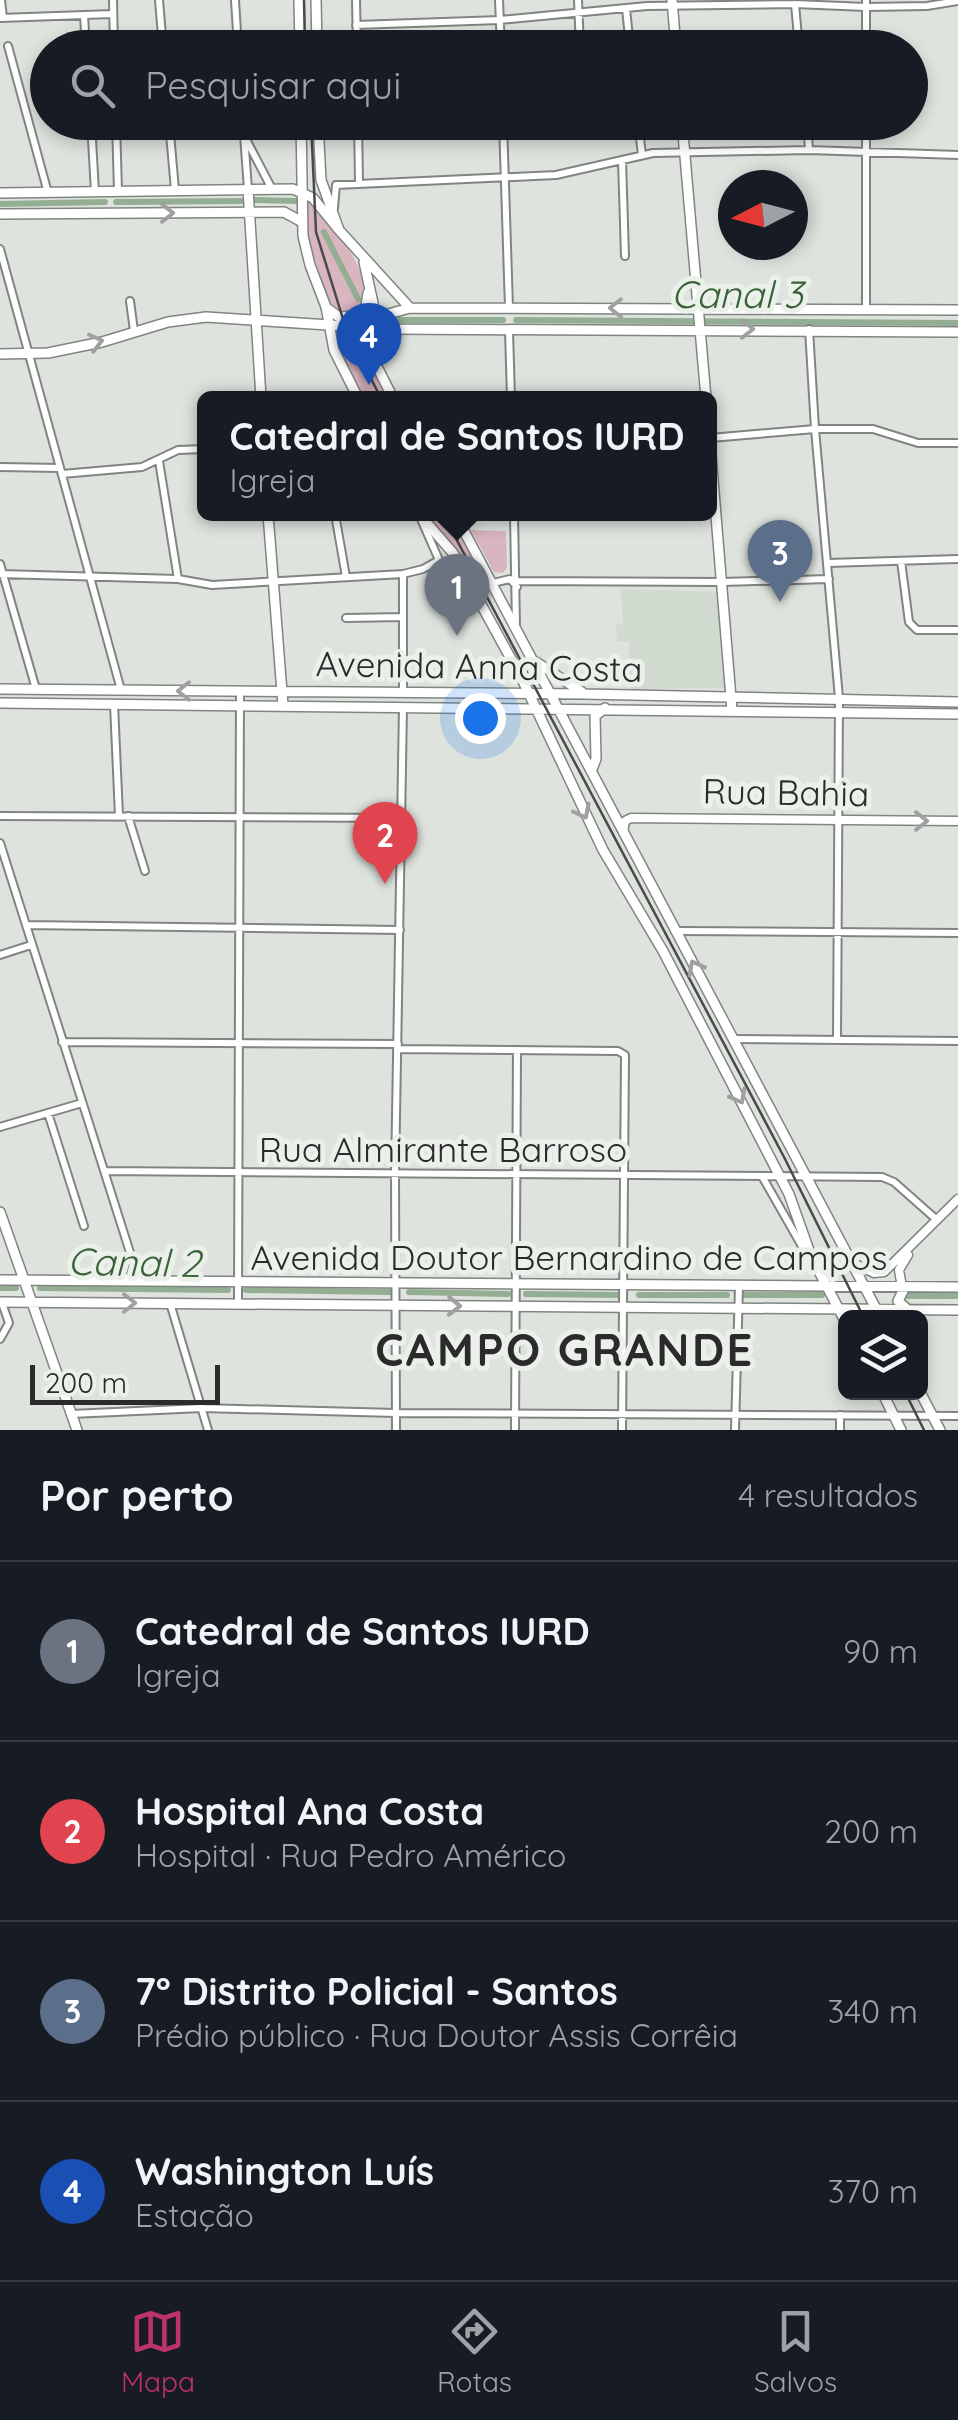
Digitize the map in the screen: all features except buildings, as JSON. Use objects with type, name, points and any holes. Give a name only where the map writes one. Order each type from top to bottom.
[{"type":"main road","points":[[299,0],[300,30]]},
{"type":"main road","points":[[316,0],[317,30]]},
{"type":"main road","points":[[672,3],[674,30]]},
{"type":"main road","points":[[301,140],[302,222],[310,265],[326,307],[335,354],[354,391]]},
{"type":"main road","points":[[319,140],[320,175],[339,230]]},
{"type":"main road","points":[[683,140],[705,391]]},
{"type":"main road","points":[[0,194],[248,189],[302,192],[312,198],[410,308]]},
{"type":"main road","points":[[248,189],[261,391]]},
{"type":"main road","points":[[111,213],[114,191]]},
{"type":"main road","points":[[0,214],[288,212],[302,222]]},
{"type":"main road","points":[[362,255],[373,294],[368,325],[370,353],[389,391]]},
{"type":"main road","points":[[326,307],[342,317],[361,313],[368,298],[366,268]]},
{"type":"main road","points":[[370,353],[388,329],[388,314],[410,308],[509,320],[700,319],[809,329],[958,332]]},
{"type":"main road","points":[[0,354],[29,354],[102,342],[196,317],[388,329],[509,320],[700,319],[866,308],[958,310]]},
{"type":"main road","points":[[268,521],[282,706]]},
{"type":"main road","points":[[425,521],[449,547],[516,668],[603,850],[663,950],[781,1178],[816,1266],[839,1309]]},
{"type":"main road","points":[[459,521],[876,1310]]},
{"type":"main road","points":[[717,521],[732,710]]},
{"type":"main road","points":[[478,598],[494,584]]},
{"type":"main road","points":[[534,661],[584,694]]},
{"type":"main road","points":[[510,694],[516,684],[516,668]]},
{"type":"main road","name":"Avenida Anna Costa","points":[[0,689],[730,696],[958,714]]},
{"type":"main road","points":[[403,706],[409,696],[433,693]]},
{"type":"main road","name":"Avenida Anna Costa","points":[[0,703],[732,710],[958,702]]},
{"type":"main road","points":[[592,769],[596,759],[595,716],[605,708]]},
{"type":"main road","points":[[663,950],[676,931]]},
{"type":"main road","points":[[770,1157],[784,1158],[791,1148]]},
{"type":"main road","points":[[0,1212],[77,1430]]},
{"type":"main road","name":"Avenida Doutor Bernardino de Campos","points":[[0,1280],[958,1286]]},
{"type":"main road","points":[[904,1287],[898,1298],[907,1310]]},
{"type":"main road","name":"Avenida Doutor Bernardino de Campos","points":[[1,1302],[849,1310]]},
{"type":"main road","name":"Avenida Doutor Bernardino de Campos","points":[[928,1310],[958,1310]]},
{"type":"main road","points":[[886,1400],[901,1430]]},
{"type":"main road","points":[[924,1400],[940,1430]]},
{"type":"street","points":[[1,0],[1,18],[113,14]]},
{"type":"street","points":[[113,0],[113,30]]},
{"type":"street","points":[[160,0],[162,30]]},
{"type":"street","points":[[235,0],[237,30]]},
{"type":"street","points":[[356,0],[356,30]]},
{"type":"street","points":[[499,0],[500,30]]},
{"type":"street","points":[[578,0],[579,30]]},
{"type":"street","points":[[356,25],[578,15],[672,3],[927,6],[958,1]]},
{"type":"street","points":[[794,2],[797,30]]},
{"type":"street","points":[[866,4],[866,30]]},
{"type":"street","points":[[626,8],[628,30]]},
{"type":"street","points":[[84,15],[85,30]]},
{"type":"street","points":[[8,46],[30,126]]},
{"type":"street","points":[[34,140],[48,192]]},
{"type":"street","points":[[92,140],[95,192]]},
{"type":"street","points":[[114,191],[115,140]]},
{"type":"street","points":[[171,140],[175,190]]},
{"type":"street","points":[[244,140],[248,189]]},
{"type":"street","points":[[246,140],[272,189]]},
{"type":"street","points":[[358,140],[359,183]]},
{"type":"street","points":[[503,140],[511,391]]},
{"type":"street","points":[[640,140],[642,155]]},
{"type":"street","points":[[808,140],[809,150]]},
{"type":"street","points":[[866,140],[866,308]]},
{"type":"street","points":[[333,216],[335,185],[556,175],[642,155],[809,150],[958,155]]},
{"type":"street","points":[[622,160],[625,256]]},
{"type":"street","points":[[246,164],[258,161]]},
{"type":"street","points":[[0,250],[121,690]]},
{"type":"street","points":[[130,301],[134,332]]},
{"type":"street","points":[[809,329],[839,704],[837,1040]]},
{"type":"street","points":[[717,439],[815,429],[873,429],[918,443],[958,443]]},
{"type":"street","points":[[0,466],[61,471],[133,468],[178,450],[197,449]]},
{"type":"street","points":[[159,460],[178,578]]},
{"type":"street","points":[[335,521],[346,577]]},
{"type":"street","points":[[1,574],[178,578],[212,584],[404,574],[423,570],[439,560],[423,521]]},
{"type":"street","points":[[514,521],[516,628]]},
{"type":"street","points":[[901,560],[909,622],[916,630],[958,630]]},
{"type":"street","points":[[828,563],[958,560]]},
{"type":"street","points":[[0,564],[36,690]]},
{"type":"street","points":[[404,574],[404,693]]},
{"type":"street","points":[[494,584],[510,579],[517,584],[830,579]]},
{"type":"street","points":[[346,618],[404,617]]},
{"type":"street","points":[[238,1304],[240,691]]},
{"type":"street","points":[[114,704],[123,816],[145,872]]},
{"type":"street","points":[[396,1430],[395,1174],[403,706]]},
{"type":"street","points":[[0,816],[401,818]]},
{"type":"street","name":"Rua Bahia","points":[[623,832],[625,821],[631,818],[958,821]]},
{"type":"street","points":[[0,843],[134,1265],[130,1275],[122,1280]]},
{"type":"street","points":[[25,926],[400,930]]},
{"type":"street","points":[[676,931],[958,933]]},
{"type":"street","points":[[0,955],[31,944]]},
{"type":"street","points":[[733,1039],[958,1041]]},
{"type":"street","points":[[62,1042],[398,1046],[625,1054],[622,1430]]},
{"type":"street","points":[[515,1430],[517,1050]]},
{"type":"street","points":[[0,1126],[82,1103]]},
{"type":"street","points":[[48,1113],[84,1226]]},
{"type":"street","name":"Rua Almirante Barroso","points":[[105,1171],[886,1178],[937,1220]]},
{"type":"street","points":[[763,1178],[798,1242],[816,1266]]},
{"type":"street","points":[[851,1262],[871,1272],[884,1272],[958,1199]]},
{"type":"street","points":[[904,1287],[898,1277],[900,1266],[923,1235]]},
{"type":"street","points":[[735,1430],[738,1286]]},
{"type":"street","points":[[0,1339],[10,1323],[1,1302]]},
{"type":"street","points":[[170,1303],[208,1430]]},
{"type":"street","points":[[71,1414],[202,1408],[958,1416]]},
{"type":"street","points":[[840,1415],[840,1430]]},
{"type":"shaded area","points":[[305,199],[312,202],[343,241],[360,272],[362,301],[354,314],[338,313],[330,306],[308,238]]},
{"type":"shaded area","points":[[333,331],[367,332],[367,360],[383,391],[359,391],[338,350]]},
{"type":"shaded area","points":[[431,521],[453,521],[486,581],[476,585],[454,546]]},
{"type":"shaded area","points":[[471,530],[506,531],[507,567],[503,573],[494,572]]},
{"type":"shaded area","points":[[621,589],[719,592],[725,688],[630,689],[629,642],[617,641],[616,625],[623,624]]},
{"type":"waterway","name":"Canal 3","points":[[256,200],[296,201]]},
{"type":"waterway","name":"Canal 3","points":[[116,202],[241,201]]},
{"type":"waterway","name":"Canal 3","points":[[0,204],[105,202]]},
{"type":"waterway","name":"Canal 3","points":[[324,232],[358,299]]},
{"type":"waterway","name":"Canal 3","points":[[396,320],[503,320]]},
{"type":"waterway","name":"Canal 3","points":[[516,320],[958,323]]},
{"type":"waterway","name":"Canal 2","points":[[0,1288],[16,1288]]},
{"type":"waterway","name":"Canal 2","points":[[40,1288],[228,1290]]},
{"type":"waterway","name":"Canal 2","points":[[246,1290],[390,1292]]},
{"type":"waterway","name":"Canal 2","points":[[409,1292],[508,1294]]},
{"type":"waterway","name":"Canal 2","points":[[526,1294],[621,1295]]},
{"type":"waterway","name":"Canal 2","points":[[639,1295],[727,1295]]},
{"type":"waterway","name":"Canal 2","points":[[744,1295],[822,1295]]},
{"type":"waterway","name":"Canal 2","points":[[907,1296],[958,1296]]},
{"type":"tram line","points":[[304,0],[305,30]]},
{"type":"tram line","points":[[312,140],[316,232],[348,335],[377,391]]},
{"type":"tram line","points":[[447,521],[784,1157],[860,1310]]},
{"type":"tram line","points":[[909,1400],[924,1430]]},
{"type":"place","name":"Washington Luís","points":[[369,385]]},
{"type":"place","name":"7° Distrito Policial - Santos","points":[[780,602]]},
{"type":"place","name":"Catedral de Santos IURD","points":[[457,636]]},
{"type":"place","name":"Hospital Ana Costa","points":[[385,884]]},
{"type":"district","name":"CAMPO GRANDE","points":[[565,1349]]}]
